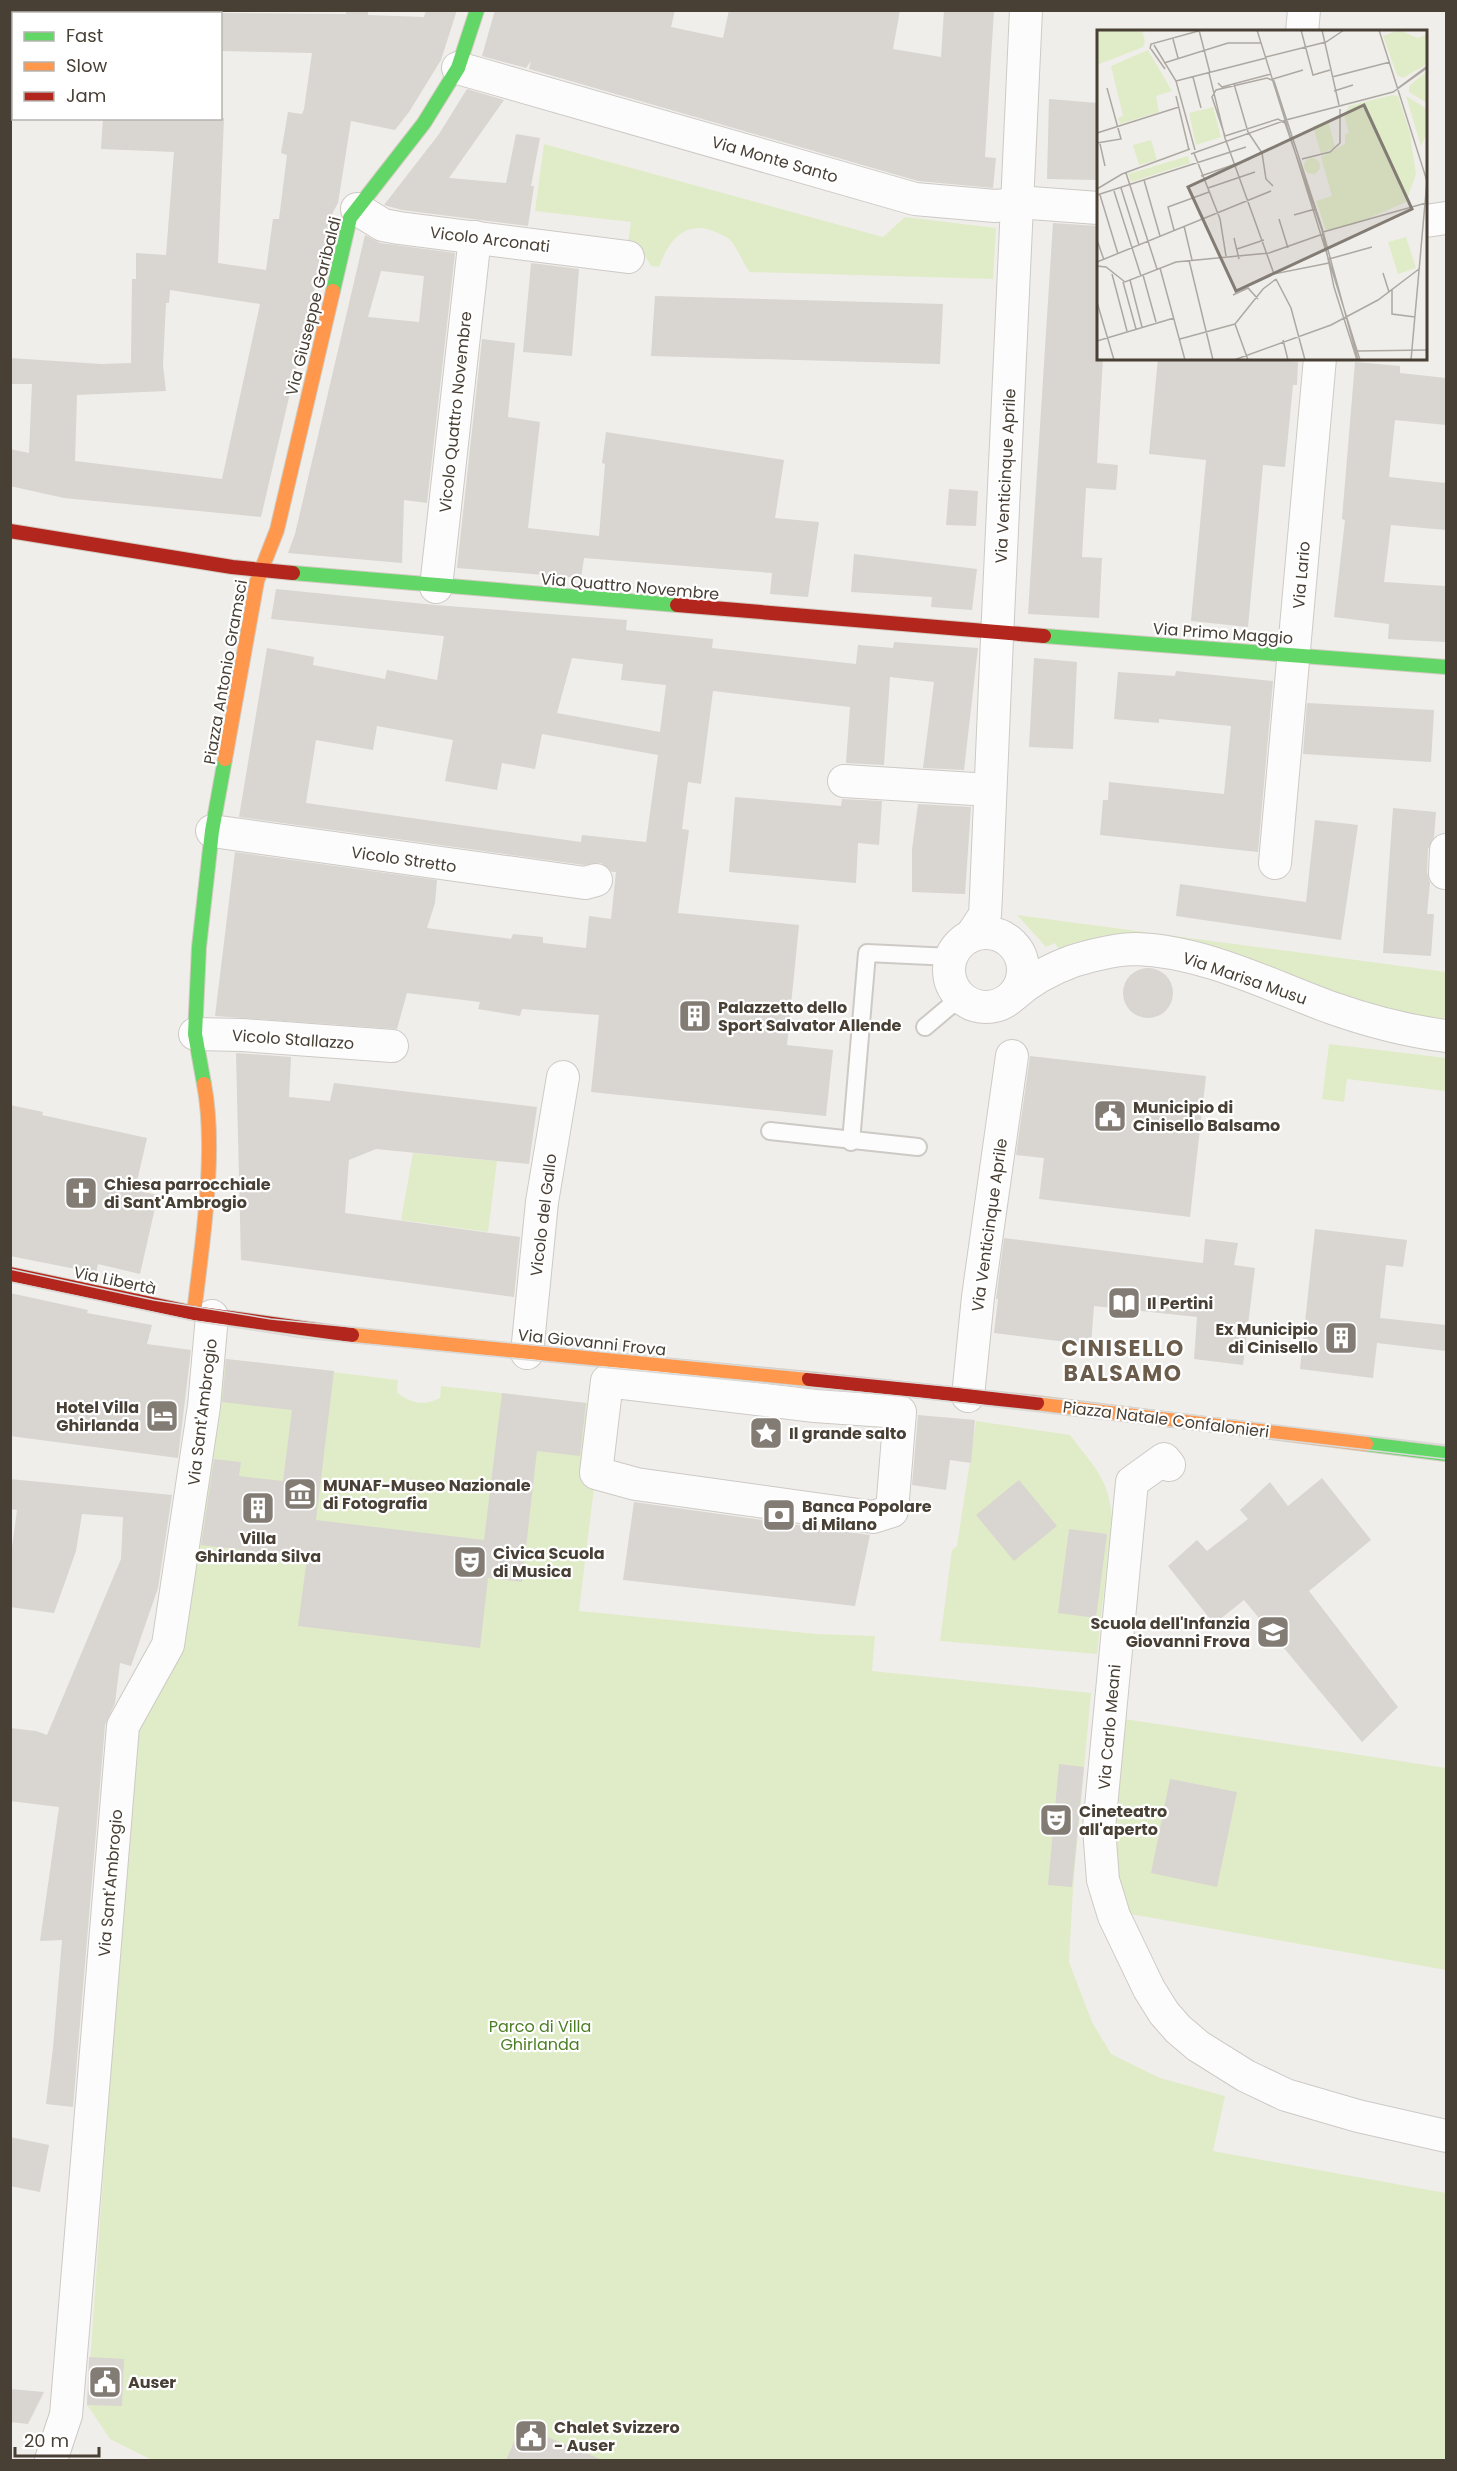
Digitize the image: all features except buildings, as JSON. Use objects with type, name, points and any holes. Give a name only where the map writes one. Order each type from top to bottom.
[{"type":"street","name":"Via Giuseppe Garibaldi","points":[[262,568],[278,530],[334,278],[350,218],[424,123],[458,68],[477,10]]},
{"type":"street","name":"Via Venticinque Aprile","points":[[961,946],[985,915],[1026,10]]},
{"type":"street","points":[[1302,30],[1304,10]]},
{"type":"street","name":"Via Monte Santo","points":[[458,68],[915,199],[995,206],[1031,203],[1097,208]]},
{"type":"street","name":"Vicolo Arconati","points":[[357,209],[383,225],[628,257]]},
{"type":"street","points":[[1427,221],[1446,218]]},
{"type":"street","points":[[1427,227],[1446,229]]},
{"type":"street","name":"Vicolo Quattro Novembre","points":[[436,587],[475,237]]},
{"type":"street","name":"Via Lario","points":[[1275,863],[1320,360]]},
{"type":"street","name":"Piazza Antonio Gramsci","points":[[10,531],[232,567],[262,568],[212,831],[199,947],[195,1034],[206,1094],[208,1154],[201,1255],[203,1315]]},
{"type":"street","name":"Via Quattro Novembre","points":[[262,568],[436,587],[997,633]]},
{"type":"street","name":"Via Primo Maggio","points":[[997,633],[1446,667]]},
{"type":"street","points":[[844,781],[990,790]]},
{"type":"street","name":"Vicolo Stretto","points":[[212,831],[585,883],[596,880]]},
{"type":"street","points":[[980,933],[996,934],[1005,938],[1017,949],[1023,964],[1023,974],[1014,995],[998,1006],[988,1008],[964,1001],[955,991],[948,969],[961,946],[980,933]]},
{"type":"street","name":"Via Marisa Musu","points":[[1014,995],[1031,981],[1070,962],[1115,950],[1146,950],[1183,956],[1214,965],[1361,1018],[1423,1033],[1446,1036]]},
{"type":"street","name":"Vicolo Stallazzo","points":[[195,1034],[242,1035],[392,1046]]},
{"type":"street","name":"Via Venticinque Aprile","points":[[968,1395],[978,1298],[1012,1056]]},
{"type":"street","name":"Vicolo del Gallo","points":[[527,1353],[542,1202],[563,1077]]},
{"type":"street","name":"Via Libertà","points":[[10,1274],[203,1315]]},
{"type":"street","name":"Via Giovanni Frova","points":[[203,1315],[321,1332],[968,1395]]},
{"type":"street","name":"Via Sant'Ambrogio","points":[[51,2460],[66,2415],[123,1726],[168,1645],[204,1407],[203,1315]]},
{"type":"street","points":[[607,1381],[815,1406],[900,1412],[892,1510],[873,1517],[636,1484],[596,1473],[607,1381]]},
{"type":"street","name":"Piazza Natale Confalonieri","points":[[968,1395],[1139,1414],[1446,1454]]},
{"type":"street","name":"Via Carlo Meani","points":[[1169,1466],[1164,1459],[1132,1482],[1099,1828],[1103,1880],[1114,1916],[1149,1989],[1164,2013],[1198,2046],[1259,2083],[1286,2094],[1358,2116],[1446,2136]]},
{"type":"lane","points":[[852,1142],[867,953],[961,946]]},
{"type":"lane","points":[[925,1027],[950,1006],[964,1001]]},
{"type":"lane","points":[[770,1131],[852,1142],[918,1147]]},
{"type":"green space","points":[[544,144],[883,237],[905,217],[996,228],[993,279],[750,272],[729,239],[707,229],[697,228],[688,230],[674,240],[659,267],[651,266],[644,254],[628,243],[631,222],[535,211]]},
{"type":"green space","points":[[1017,915],[1446,972],[1446,1022],[1384,1010],[1155,940],[1101,937],[1061,953],[1055,943],[1046,947]]},
{"type":"green space","points":[[1329,1044],[1446,1058],[1446,1091],[1347,1079],[1344,1102],[1322,1099]]},
{"type":"green space","points":[[413,1153],[497,1161],[488,1232],[401,1220]]},
{"type":"green space","name":"Parco di Villa Ghirlanda","points":[[218,1358],[398,1380],[397,1392],[407,1399],[423,1403],[440,1398],[441,1386],[604,1405],[579,1611],[817,1634],[875,1636],[872,1671],[1091,1693],[1073,1888],[1069,1962],[1092,2022],[1111,2054],[1160,2078],[1225,2096],[1213,2151],[1446,2193],[1446,2460],[152,2460],[110,2439],[87,2405],[135,1727]]},
{"type":"green space","points":[[976,1421],[1070,1435],[1099,1474],[1108,1494],[1112,1521],[1097,1654],[940,1641],[952,1550],[957,1546]]},
{"type":"green space","points":[[1118,1718],[1446,1768],[1446,1970],[1130,1914],[1116,1878],[1111,1826]]},
{"type":"tram line","points":[[10,1269],[154,1300],[271,1319],[956,1387],[1446,1445]]},
{"type":"tram line","points":[[10,1282],[194,1321],[304,1338],[919,1398],[1446,1459]]},
{"type":"traffic: fast","points":[[333,291],[350,218],[424,123],[458,68],[477,10]]},
{"type":"traffic: fast","points":[[293,573],[677,605]]},
{"type":"traffic: fast","points":[[1044,636],[1446,667]]},
{"type":"traffic: fast","points":[[204,1084],[195,1034],[199,947],[212,831],[225,759]]},
{"type":"traffic: fast","points":[[1366,1444],[1446,1454]]},
{"type":"traffic: slow","points":[[225,759],[257,581],[277,530],[333,291]]},
{"type":"traffic: slow","points":[[194,1313],[209,1168],[208,1111],[204,1084]]},
{"type":"traffic: slow","points":[[352,1335],[809,1379]]},
{"type":"traffic: slow","points":[[1037,1403],[1366,1444]]},
{"type":"traffic: jam","points":[[10,531],[232,567],[293,573]]},
{"type":"traffic: jam","points":[[677,605],[1044,636]]},
{"type":"traffic: jam","points":[[10,1274],[194,1313],[352,1335]]},
{"type":"traffic: jam","points":[[809,1379],[1037,1403]]},
{"type":"place","name":"Palazzetto dello Sport Salvator Allende","points":[[695,1016]]},
{"type":"place","name":"Municipio di Cinisello Balsamo","points":[[1110,1116]]},
{"type":"place","name":"Chiesa parrocchiale di Sant'Ambrogio","points":[[81,1193]]},
{"type":"place","name":"Il Pertini","points":[[1124,1303]]},
{"type":"place","name":"Ex Municipio di Cinisello","points":[[1341,1338]]},
{"type":"place","name":"Hotel Villa Ghirlanda","points":[[162,1416]]},
{"type":"place","name":"Il grande salto","points":[[766,1433]]},
{"type":"place","name":"MUNAF-Museo Nazionale di Fotografia","points":[[300,1494]]},
{"type":"place","name":"Villa Ghirlanda Silva","points":[[258,1508]]},
{"type":"place","name":"Banca Popolare di Milano","points":[[779,1515]]},
{"type":"place","name":"Civica Scuola di Musica","points":[[470,1562]]},
{"type":"place","name":"Scuola dell'Infanzia Giovanni Frova","points":[[1273,1632]]},
{"type":"place","name":"Cineteatro all'aperto","points":[[1056,1820]]},
{"type":"place","name":"Auser","points":[[105,2382]]},
{"type":"place","name":"Chalet Svizzero - Auser","points":[[531,2436]]},
{"type":"district","name":"CINISELLO BALSAMO","points":[[1123,1360]]}]
